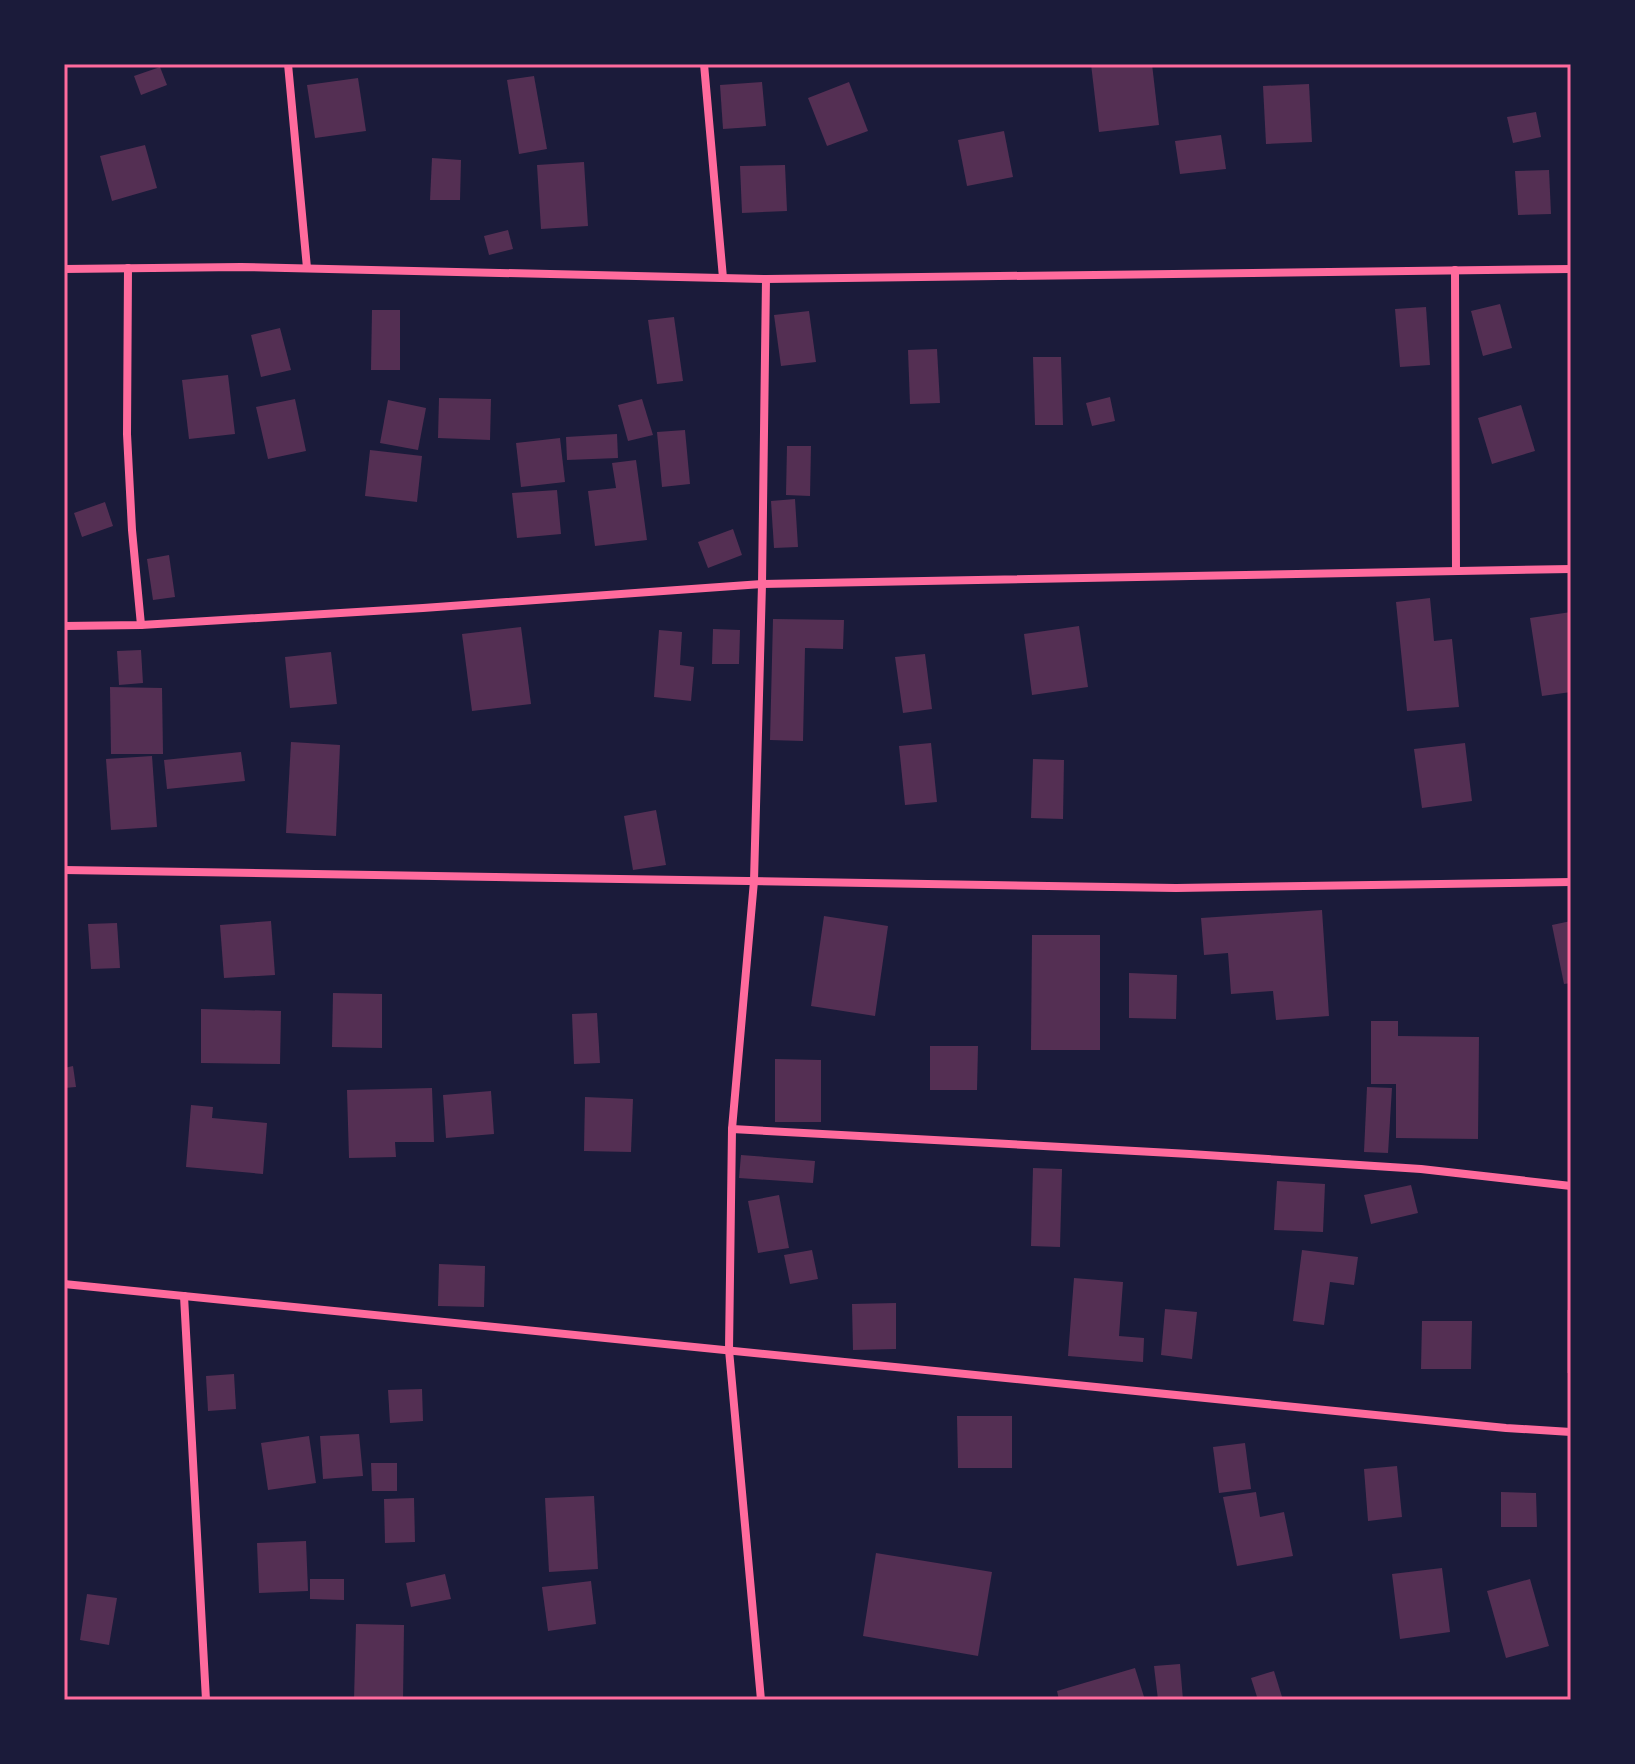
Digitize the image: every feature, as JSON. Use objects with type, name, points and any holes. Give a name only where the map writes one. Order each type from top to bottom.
[{"type":"street","points":[[288,64],[307,268]]},
{"type":"street","points":[[704,64],[723,278]]},
{"type":"street","points":[[64,269],[241,267],[766,279],[1571,269]]},
{"type":"street","points":[[128,268],[127,434],[141,625]]},
{"type":"street","points":[[1455,270],[1456,571]]},
{"type":"street","points":[[761,1700],[729,1350],[732,1129],[754,881],[766,279]]},
{"type":"street","points":[[64,626],[141,625],[762,584],[1571,569]]},
{"type":"street","points":[[64,870],[1176,888],[1571,882]]},
{"type":"street","points":[[732,1129],[1421,1169],[1571,1186]]},
{"type":"street","points":[[64,1284],[1571,1432]]},
{"type":"street","points":[[184,1296],[206,1700]]},
{"type":"building","points":[[1091,64],[1152,64],[1159,125],[1099,132]]},
{"type":"building","points":[[160,67],[167,85],[141,95],[134,76]]},
{"type":"building","points":[[534,76],[547,149],[519,154],[507,80]]},
{"type":"building","points":[[358,78],[366,131],[315,138],[307,85]]},
{"type":"building","points":[[762,82],[766,126],[723,129],[720,85]]},
{"type":"building","points":[[849,82],[868,131],[827,146],[808,98]]},
{"type":"building","points":[[1309,84],[1312,142],[1266,144],[1263,86]]},
{"type":"building","points":[[1536,112],[1541,137],[1513,143],[1507,117]]},
{"type":"building","points":[[1004,131],[1013,177],[967,186],[958,140]]},
{"type":"building","points":[[1221,135],[1226,169],[1180,174],[1175,141]]},
{"type":"building","points":[[145,145],[157,188],[112,201],[100,156]]},
{"type":"building","points":[[432,158],[461,160],[460,200],[430,200]]},
{"type":"building","points":[[584,162],[588,226],[541,229],[537,165]]},
{"type":"building","points":[[785,165],[787,211],[742,213],[740,166]]},
{"type":"building","points":[[1549,170],[1551,214],[1518,215],[1515,171]]},
{"type":"building","points":[[508,230],[513,249],[489,255],[484,236]]},
{"type":"building","points":[[1500,304],[1512,348],[1483,356],[1471,311]]},
{"type":"building","points":[[1426,307],[1430,365],[1400,367],[1395,309]]},
{"type":"building","points":[[372,310],[400,310],[400,370],[371,370]]},
{"type":"building","points":[[809,311],[816,362],[781,366],[774,315]]},
{"type":"building","points":[[674,317],[683,381],[657,384],[648,320]]},
{"type":"building","points":[[280,328],[291,370],[261,377],[251,335]]},
{"type":"building","points":[[937,349],[940,403],[910,404],[908,350]]},
{"type":"building","points":[[1033,357],[1061,357],[1063,425],[1035,425]]},
{"type":"building","points":[[228,375],[235,434],[189,439],[182,380]]},
{"type":"building","points":[[1110,397],[1115,421],[1092,426],[1086,403]]},
{"type":"building","points":[[439,398],[491,399],[490,440],[438,438]]},
{"type":"building","points":[[295,399],[306,451],[268,459],[256,407]]},
{"type":"building","points":[[642,399],[653,435],[628,441],[618,405]]},
{"type":"building","points":[[388,400],[426,408],[418,450],[380,443]]},
{"type":"building","points":[[1521,405],[1535,451],[1492,464],[1478,418]]},
{"type":"building","points":[[685,430],[690,484],[662,487],[657,432]]},
{"type":"building","points":[[617,434],[618,458],[567,460],[566,437]]},
{"type":"building","points":[[560,438],[565,482],[521,487],[516,443]]},
{"type":"building","points":[[787,446],[811,446],[810,496],[786,495]]},
{"type":"building","points":[[370,450],[422,456],[417,502],[365,496]]},
{"type":"building","points":[[636,460],[647,540],[595,546],[588,491],[616,488],[612,463]]},
{"type":"building","points":[[557,490],[561,534],[517,538],[512,493]]},
{"type":"building","points":[[795,499],[798,547],[774,548],[771,501]]},
{"type":"building","points":[[105,502],[113,526],[82,537],[74,513]]},
{"type":"building","points":[[733,529],[742,555],[708,568],[698,542]]},
{"type":"building","points":[[169,555],[175,597],[153,600],[147,559]]},
{"type":"building","points":[[1430,598],[1434,641],[1452,639],[1459,707],[1407,711],[1396,602]]},
{"type":"building","points":[[1571,612],[1571,692],[1542,696],[1530,618]]},
{"type":"building","points":[[773,619],[844,620],[843,649],[805,648],[803,741],[770,740]]},
{"type":"building","points":[[1079,626],[1088,687],[1032,695],[1024,634]]},
{"type":"building","points":[[521,627],[531,704],[472,711],[462,634]]},
{"type":"building","points":[[713,629],[740,630],[739,664],[712,664]]},
{"type":"building","points":[[659,630],[682,632],[680,665],[694,667],[691,701],[654,697]]},
{"type":"building","points":[[141,650],[143,683],[119,685],[117,651]]},
{"type":"building","points":[[331,652],[337,704],[290,708],[285,657]]},
{"type":"building","points":[[925,654],[932,709],[903,713],[895,657]]},
{"type":"building","points":[[110,687],[162,688],[163,754],[111,754]]},
{"type":"building","points":[[291,742],[340,745],[336,836],[286,833]]},
{"type":"building","points":[[931,743],[937,802],[905,805],[899,746]]},
{"type":"building","points":[[1465,743],[1472,801],[1422,808],[1414,749]]},
{"type":"building","points":[[241,752],[245,781],[167,789],[164,760]]},
{"type":"building","points":[[152,756],[157,827],[111,830],[106,759]]},
{"type":"building","points":[[1033,759],[1064,760],[1063,819],[1031,818]]},
{"type":"building","points":[[656,810],[666,865],[633,870],[624,816]]},
{"type":"building","points":[[1322,910],[1329,1016],[1276,1020],[1273,991],[1231,994],[1228,953],[1204,955],[1201,918]]},
{"type":"building","points":[[824,916],[888,926],[875,1016],[811,1006]]},
{"type":"building","points":[[271,921],[275,975],[224,978],[220,925]]},
{"type":"building","points":[[1571,921],[1571,983],[1564,984],[1552,925]]},
{"type":"building","points":[[117,923],[120,968],[91,969],[88,924]]},
{"type":"building","points":[[1032,935],[1100,935],[1100,1050],[1031,1050]]},
{"type":"building","points":[[1129,973],[1177,975],[1176,1019],[1129,1018]]},
{"type":"building","points":[[333,993],[382,994],[382,1048],[332,1047]]},
{"type":"building","points":[[201,1009],[281,1011],[280,1064],[201,1063]]},
{"type":"building","points":[[597,1013],[600,1063],[574,1064],[572,1014]]},
{"type":"building","points":[[1371,1021],[1398,1021],[1398,1036],[1479,1037],[1478,1139],[1396,1138],[1396,1084],[1371,1084]]},
{"type":"building","points":[[930,1046],[978,1046],[977,1090],[930,1090]]},
{"type":"building","points":[[775,1059],[821,1060],[821,1122],[775,1122]]},
{"type":"building","points":[[73,1066],[76,1087],[64,1088],[64,1068]]},
{"type":"building","points":[[1367,1087],[1392,1088],[1388,1153],[1364,1152]]},
{"type":"building","points":[[432,1088],[434,1142],[395,1142],[396,1157],[349,1158],[347,1090]]},
{"type":"building","points":[[491,1091],[494,1134],[446,1138],[443,1095]]},
{"type":"building","points":[[585,1097],[633,1099],[631,1152],[584,1151]]},
{"type":"building","points":[[191,1105],[213,1107],[212,1118],[267,1123],[263,1174],[186,1167]]},
{"type":"building","points":[[741,1155],[815,1161],[813,1183],[739,1178]]},
{"type":"building","points":[[1033,1168],[1062,1169],[1060,1247],[1031,1246]]},
{"type":"building","points":[[1277,1181],[1325,1184],[1323,1232],[1274,1230]]},
{"type":"building","points":[[1411,1185],[1418,1213],[1371,1224],[1364,1195]]},
{"type":"building","points":[[779,1195],[789,1248],[758,1253],[748,1201]]},
{"type":"building","points":[[812,1250],[818,1279],[790,1284],[784,1255]]},
{"type":"building","points":[[1302,1250],[1358,1257],[1354,1285],[1330,1282],[1324,1325],[1293,1321]]},
{"type":"building","points":[[439,1264],[485,1266],[484,1307],[438,1306]]},
{"type":"building","points":[[1074,1278],[1123,1282],[1119,1336],[1144,1338],[1143,1362],[1068,1356]]},
{"type":"building","points":[[896,1303],[896,1349],[853,1350],[852,1304]]},
{"type":"building","points":[[1165,1309],[1197,1312],[1192,1359],[1161,1355]]},
{"type":"building","points":[[1567,1310],[1571,1310],[1571,1373],[1567,1373]]},
{"type":"building","points":[[1422,1321],[1472,1321],[1471,1369],[1421,1369]]},
{"type":"building","points":[[234,1374],[236,1409],[208,1411],[206,1376]]},
{"type":"building","points":[[422,1389],[423,1421],[390,1423],[388,1390]]},
{"type":"building","points":[[957,1416],[1012,1416],[1012,1468],[958,1468]]},
{"type":"building","points":[[359,1434],[363,1476],[323,1479],[320,1436]]},
{"type":"building","points":[[309,1436],[316,1483],[268,1490],[261,1443]]},
{"type":"building","points":[[1245,1443],[1251,1489],[1219,1493],[1213,1447]]},
{"type":"building","points":[[371,1463],[397,1463],[397,1491],[372,1491]]},
{"type":"building","points":[[1397,1466],[1402,1517],[1368,1521],[1364,1469]]},
{"type":"building","points":[[1256,1492],[1260,1517],[1284,1512],[1293,1556],[1237,1566],[1223,1497]]},
{"type":"building","points":[[1501,1492],[1536,1493],[1537,1527],[1501,1527]]},
{"type":"building","points":[[594,1496],[598,1569],[549,1572],[545,1498]]},
{"type":"building","points":[[414,1498],[415,1542],[385,1543],[384,1499]]},
{"type":"building","points":[[306,1541],[308,1591],[259,1593],[257,1543]]},
{"type":"building","points":[[876,1553],[992,1572],[978,1656],[863,1636]]},
{"type":"building","points":[[1442,1568],[1450,1632],[1400,1639],[1392,1574]]},
{"type":"building","points":[[445,1574],[451,1599],[411,1607],[406,1583]]},
{"type":"building","points":[[310,1579],[344,1579],[344,1600],[310,1599]]},
{"type":"building","points":[[1530,1579],[1549,1646],[1506,1658],[1487,1591]]},
{"type":"building","points":[[591,1581],[596,1624],[548,1631],[542,1587]]},
{"type":"building","points":[[87,1594],[117,1598],[109,1645],[80,1640]]},
{"type":"building","points":[[356,1624],[404,1625],[403,1700],[354,1700]]},
{"type":"building","points":[[1180,1664],[1183,1700],[1158,1700],[1154,1666]]},
{"type":"building","points":[[1135,1668],[1145,1700],[1059,1700],[1057,1691]]},
{"type":"building","points":[[1274,1671],[1283,1700],[1258,1700],[1251,1678]]}]
